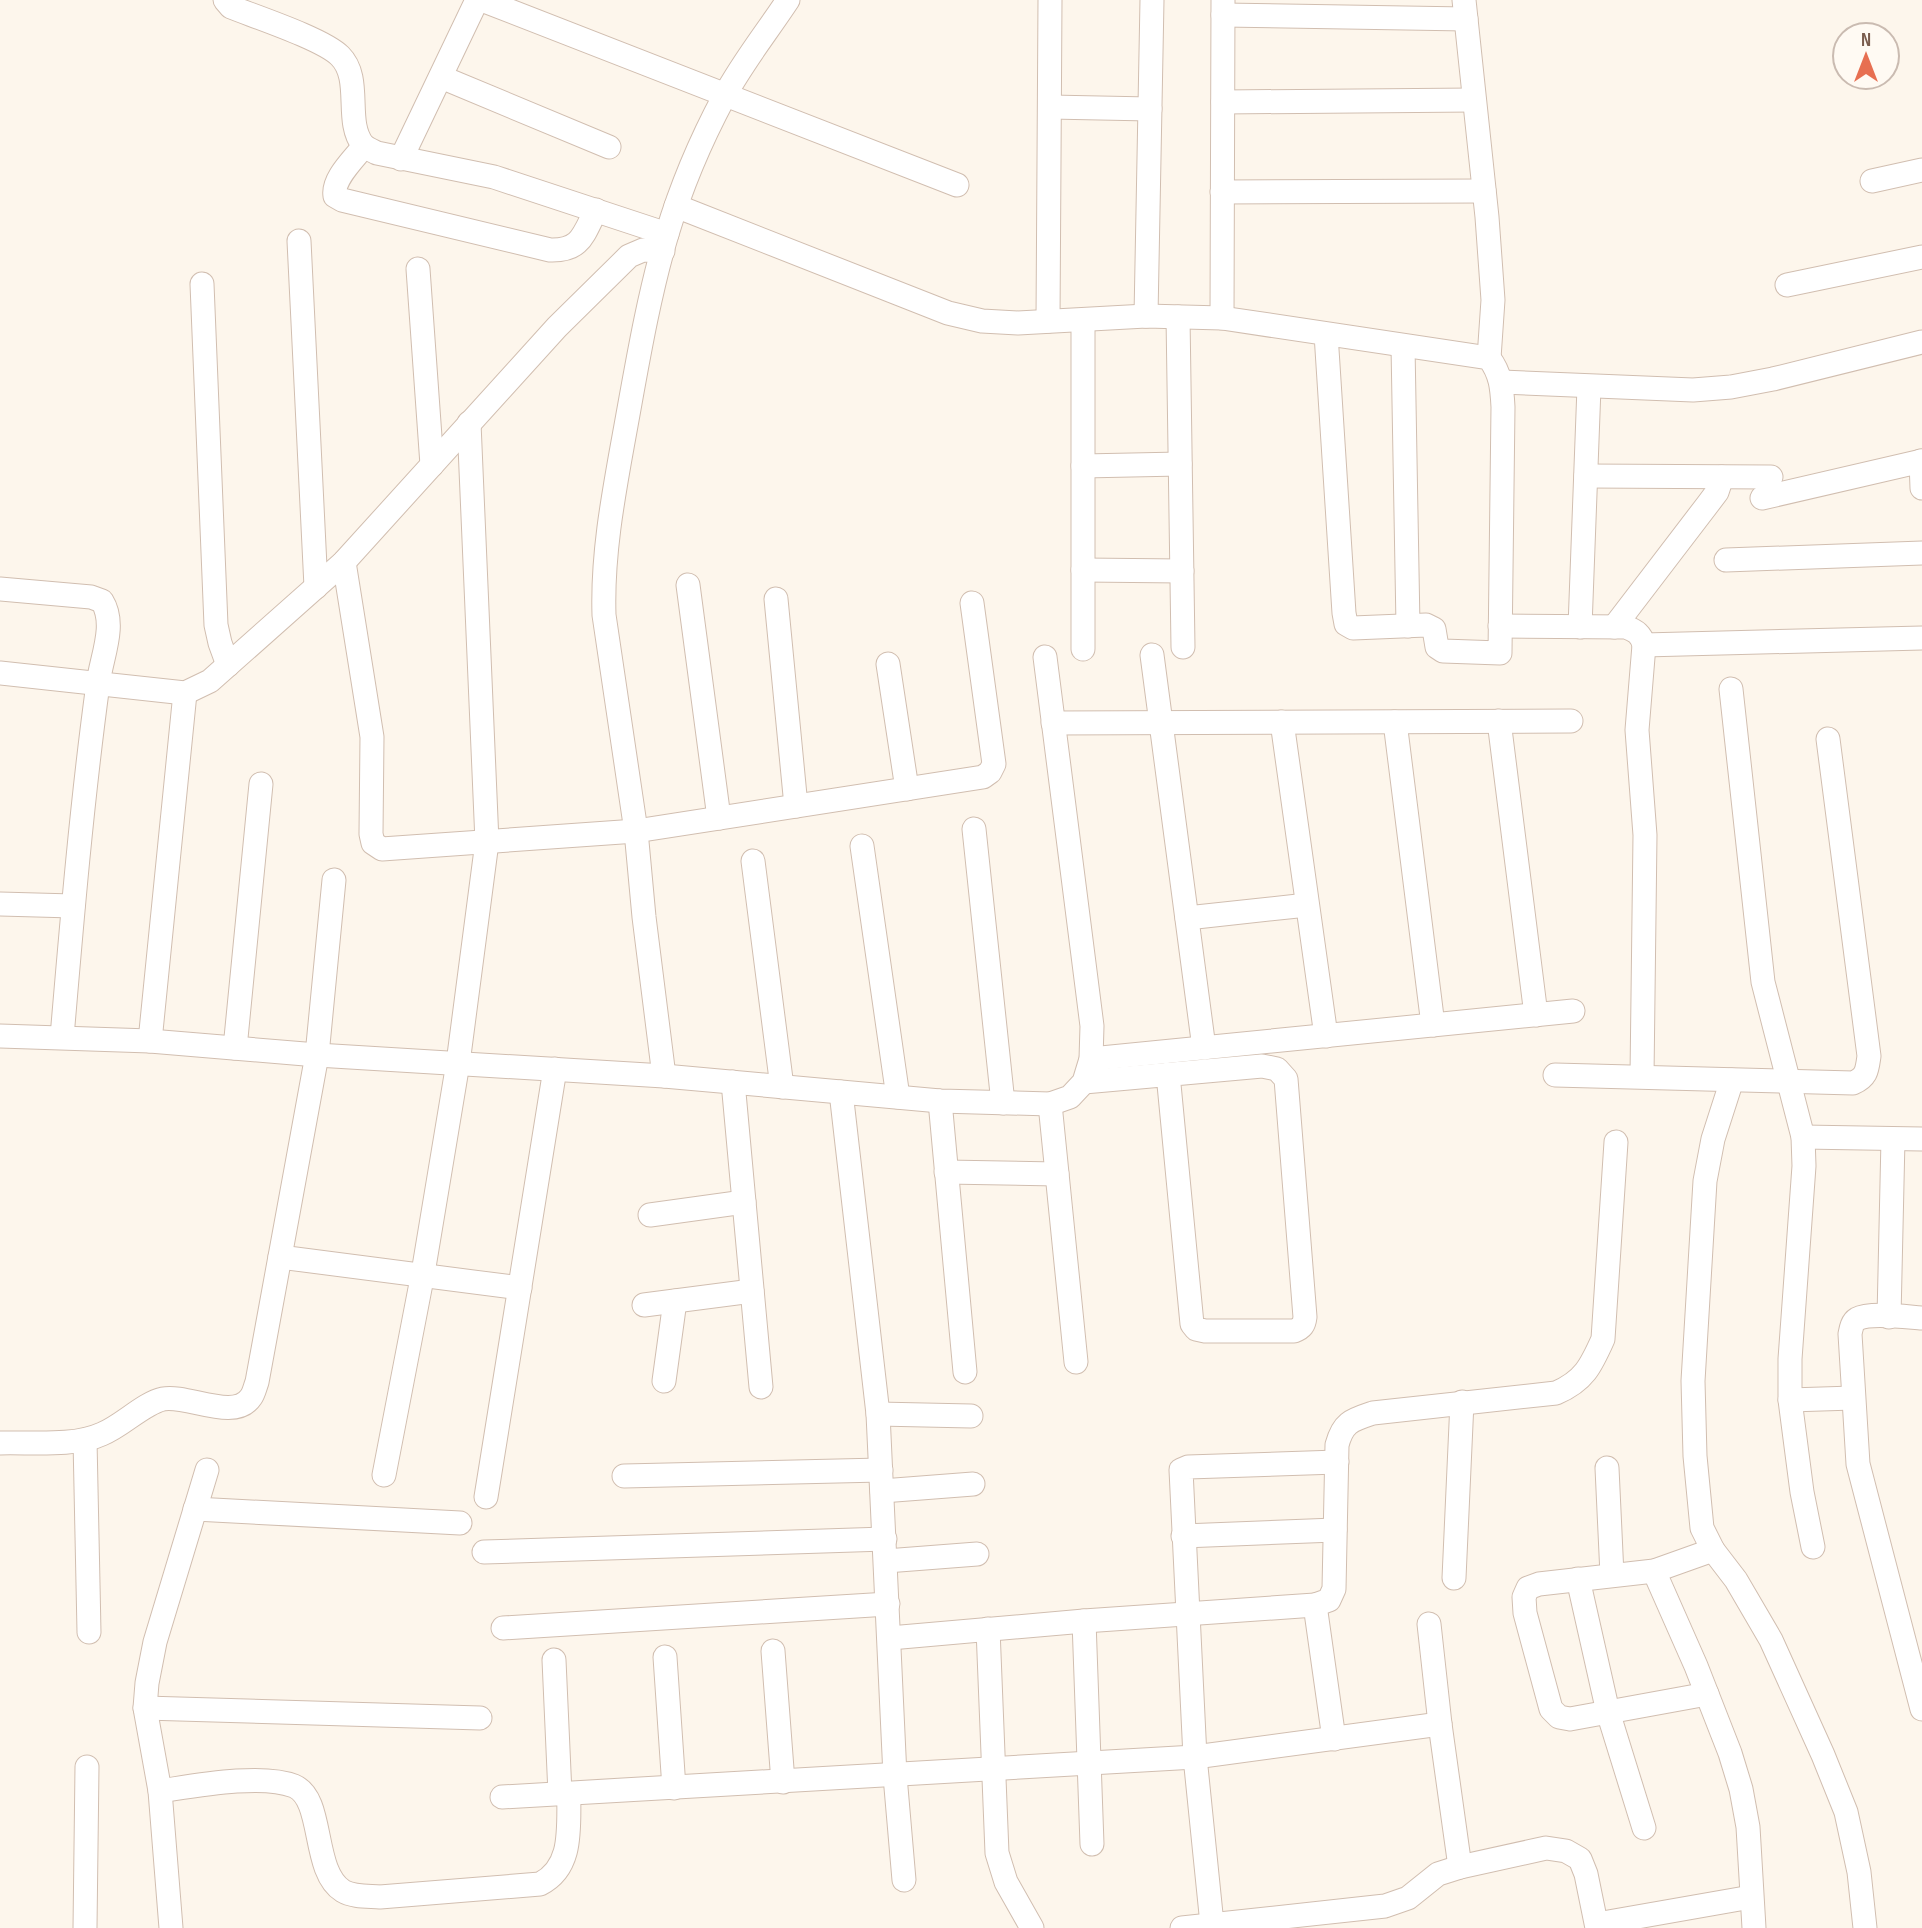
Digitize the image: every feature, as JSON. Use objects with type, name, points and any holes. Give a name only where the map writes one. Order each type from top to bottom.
[{"type":"street","points":[[225,0],[231,7],[322,44],[341,57],[350,74],[357,130],[364,146],[377,153],[401,159],[494,177],[596,210],[665,242]]},
{"type":"street","points":[[401,159],[479,0],[957,186]]},
{"type":"street","points":[[664,1076],[636,831],[604,615],[603,584],[611,509],[641,339],[665,242],[677,206],[705,135],[726,94],[788,0]]},
{"type":"street","points":[[1048,321],[1050,0]]},
{"type":"street","points":[[1146,316],[1153,0]]},
{"type":"street","points":[[1222,317],[1223,8],[1465,9],[1493,300],[1489,358],[1502,382],[1500,653],[1443,651],[1437,647],[1434,629],[1426,625],[1353,628],[1346,624],[1343,613],[1326,334]]},
{"type":"street","points":[[440,77],[610,147]]},
{"type":"street","points":[[1223,102],[1474,100]]},
{"type":"street","points":[[1050,107],[1150,108]]},
{"type":"street","points":[[364,146],[337,181],[335,196],[342,200],[550,250],[574,247],[596,210]]},
{"type":"street","points":[[1872,181],[1922,170]]},
{"type":"street","points":[[1222,192],[1484,191]]},
{"type":"street","points":[[677,206],[948,313],[982,321],[1146,316],[1222,317],[1489,358]]},
{"type":"street","points":[[299,241],[316,587]]},
{"type":"street","points":[[0,673],[185,692],[210,681],[344,562],[557,327],[629,256],[665,242]]},
{"type":"street","points":[[1787,285],[1922,257]]},
{"type":"street","points":[[418,269],[432,465]]},
{"type":"street","points":[[202,284],[216,625],[228,665]]},
{"type":"street","points":[[1178,317],[1183,647]]},
{"type":"street","points":[[1083,320],[1083,649]]},
{"type":"street","points":[[1502,382],[1693,390],[1731,387],[1922,342]]},
{"type":"street","points":[[1403,346],[1408,626]]},
{"type":"street","points":[[1580,627],[1589,387]]},
{"type":"street","points":[[384,1475],[423,1273],[458,1063],[487,842],[470,423]]},
{"type":"street","points":[[1586,476],[1722,477],[1767,487],[1922,461],[1922,488]]},
{"type":"street","points":[[1083,466],[1180,464]]},
{"type":"street","points":[[1614,627],[1713,498],[1722,477]]},
{"type":"street","points":[[1727,560],[1922,553]]},
{"type":"street","points":[[344,562],[372,737],[371,834],[373,843],[382,849],[636,831],[983,777],[990,772],[994,764],[972,603]]},
{"type":"street","points":[[1083,570],[1182,571]]},
{"type":"street","points":[[688,585],[719,818]]},
{"type":"street","points":[[0,589],[91,597],[102,601],[109,611],[109,625],[98,682],[73,906],[62,1037]]},
{"type":"street","points":[[776,599],[796,806]]},
{"type":"street","points":[[1500,626],[1626,627],[1642,637],[1644,645],[1637,730],[1645,835],[1643,1076]]},
{"type":"street","points":[[1644,645],[1922,638]]},
{"type":"street","points":[[1152,655],[1204,1048]]},
{"type":"street","points":[[0,1036],[150,1041],[317,1055],[664,1076],[940,1101],[1050,1104],[1070,1097],[1084,1082],[1091,1059],[1092,1026],[1045,657]]},
{"type":"street","points":[[888,664],[907,789]]},
{"type":"street","points":[[1731,689],[1763,982],[1803,1137],[1804,1166],[1790,1359],[1790,1400],[1802,1492],[1813,1547]]},
{"type":"street","points":[[150,1041],[185,692]]},
{"type":"street","points":[[1053,723],[1571,721]]},
{"type":"street","points":[[1282,722],[1326,1036]]},
{"type":"street","points":[[1395,722],[1433,1025]]},
{"type":"street","points":[[1499,722],[1536,1015]]},
{"type":"street","points":[[1555,1075],[1789,1083],[1853,1083],[1862,1079],[1868,1064],[1828,739]]},
{"type":"street","points":[[235,1048],[261,784]]},
{"type":"street","points":[[974,829],[1003,1103]]},
{"type":"street","points":[[862,846],[898,1097]]},
{"type":"street","points":[[753,861],[782,1087]]},
{"type":"street","points":[[0,1443],[85,1440],[104,1434],[162,1399],[178,1398],[227,1408],[241,1406],[250,1399],[257,1382],[317,1055],[334,880]]},
{"type":"street","points":[[0,904],[73,906]]},
{"type":"street","points":[[1187,918],[1307,905]]},
{"type":"street","points":[[1091,1059],[1573,1011]]},
{"type":"street","points":[[1084,1082],[1168,1074],[1262,1066],[1277,1069],[1286,1079],[1305,1317],[1305,1323],[1300,1328],[1294,1331],[1205,1331],[1196,1329],[1192,1324],[1168,1074]]},
{"type":"street","points":[[486,1497],[555,1069]]},
{"type":"street","points":[[1732,1080],[1713,1139],[1705,1181],[1693,1381],[1695,1456],[1702,1528],[1770,1640],[1823,1755],[1846,1812],[1859,1872],[1865,1928]]},
{"type":"street","points":[[733,1082],[761,1387]]},
{"type":"street","points":[[841,1092],[878,1414],[895,1776],[904,1880]]},
{"type":"street","points":[[940,1101],[965,1373]]},
{"type":"street","points":[[1050,1104],[1076,1362]]},
{"type":"street","points":[[1803,1137],[1922,1139]]},
{"type":"street","points":[[1889,1317],[1893,1139]]},
{"type":"street","points":[[890,1638],[1315,1605],[1329,1600],[1334,1589],[1337,1445],[1341,1430],[1352,1420],[1373,1413],[1556,1393],[1574,1385],[1592,1365],[1603,1339],[1616,1142]]},
{"type":"street","points":[[946,1172],[1057,1174]]},
{"type":"street","points":[[650,1214],[744,1202]]},
{"type":"street","points":[[280,1257],[423,1273],[520,1288]]},
{"type":"street","points":[[644,1305],[752,1292]]},
{"type":"street","points":[[664,1381],[675,1301]]},
{"type":"street","points":[[1922,1318],[1857,1319],[1850,1334],[1858,1464],[1922,1710]]},
{"type":"street","points":[[1790,1400],[1853,1398]]},
{"type":"street","points":[[1454,1578],[1462,1402]]},
{"type":"street","points":[[878,1414],[971,1416]]},
{"type":"street","points":[[85,1440],[89,1632]]},
{"type":"street","points":[[1212,1924],[1195,1757],[1181,1471],[1188,1467],[1337,1462]]},
{"type":"street","points":[[1607,1468],[1612,1575]]},
{"type":"street","points":[[171,1928],[160,1791],[145,1708],[155,1642],[207,1470]]},
{"type":"street","points":[[624,1476],[973,1484]]},
{"type":"street","points":[[195,1509],[460,1523]]},
{"type":"street","points":[[1183,1536],[1335,1530]]},
{"type":"street","points":[[484,1552],[885,1550],[977,1555]]},
{"type":"street","points":[[1707,1694],[1570,1719],[1559,1717],[1551,1709],[1525,1613],[1524,1597],[1528,1588],[1539,1584],[1654,1571],[1713,1550]]},
{"type":"street","points":[[1654,1571],[1707,1694],[1741,1789],[1748,1827],[1755,1928]]},
{"type":"street","points":[[1578,1579],[1608,1712],[1644,1828]]},
{"type":"street","points":[[503,1628],[888,1604]]},
{"type":"street","points":[[1315,1605],[1334,1739]]},
{"type":"street","points":[[1084,1621],[1092,1844]]},
{"type":"street","points":[[1429,1624],[1460,1867]]},
{"type":"street","points":[[988,1629],[997,1853],[1006,1882],[1031,1928]]},
{"type":"street","points":[[773,1651],[783,1782]]},
{"type":"street","points":[[664,1657],[674,1788]]},
{"type":"street","points":[[160,1791],[242,1782],[274,1782],[294,1786],[304,1792],[309,1802],[324,1861],[334,1882],[343,1891],[380,1896],[540,1884],[559,1870],[567,1839],[554,1660]]},
{"type":"street","points":[[145,1708],[480,1717]]},
{"type":"street","points":[[502,1797],[1195,1757],[1440,1724]]},
{"type":"street","points":[[85,1928],[88,1767]]},
{"type":"street","points":[[1182,1928],[1385,1906],[1408,1898],[1438,1874],[1546,1848],[1566,1851],[1580,1859],[1586,1874],[1597,1926],[1751,1897]]}]
